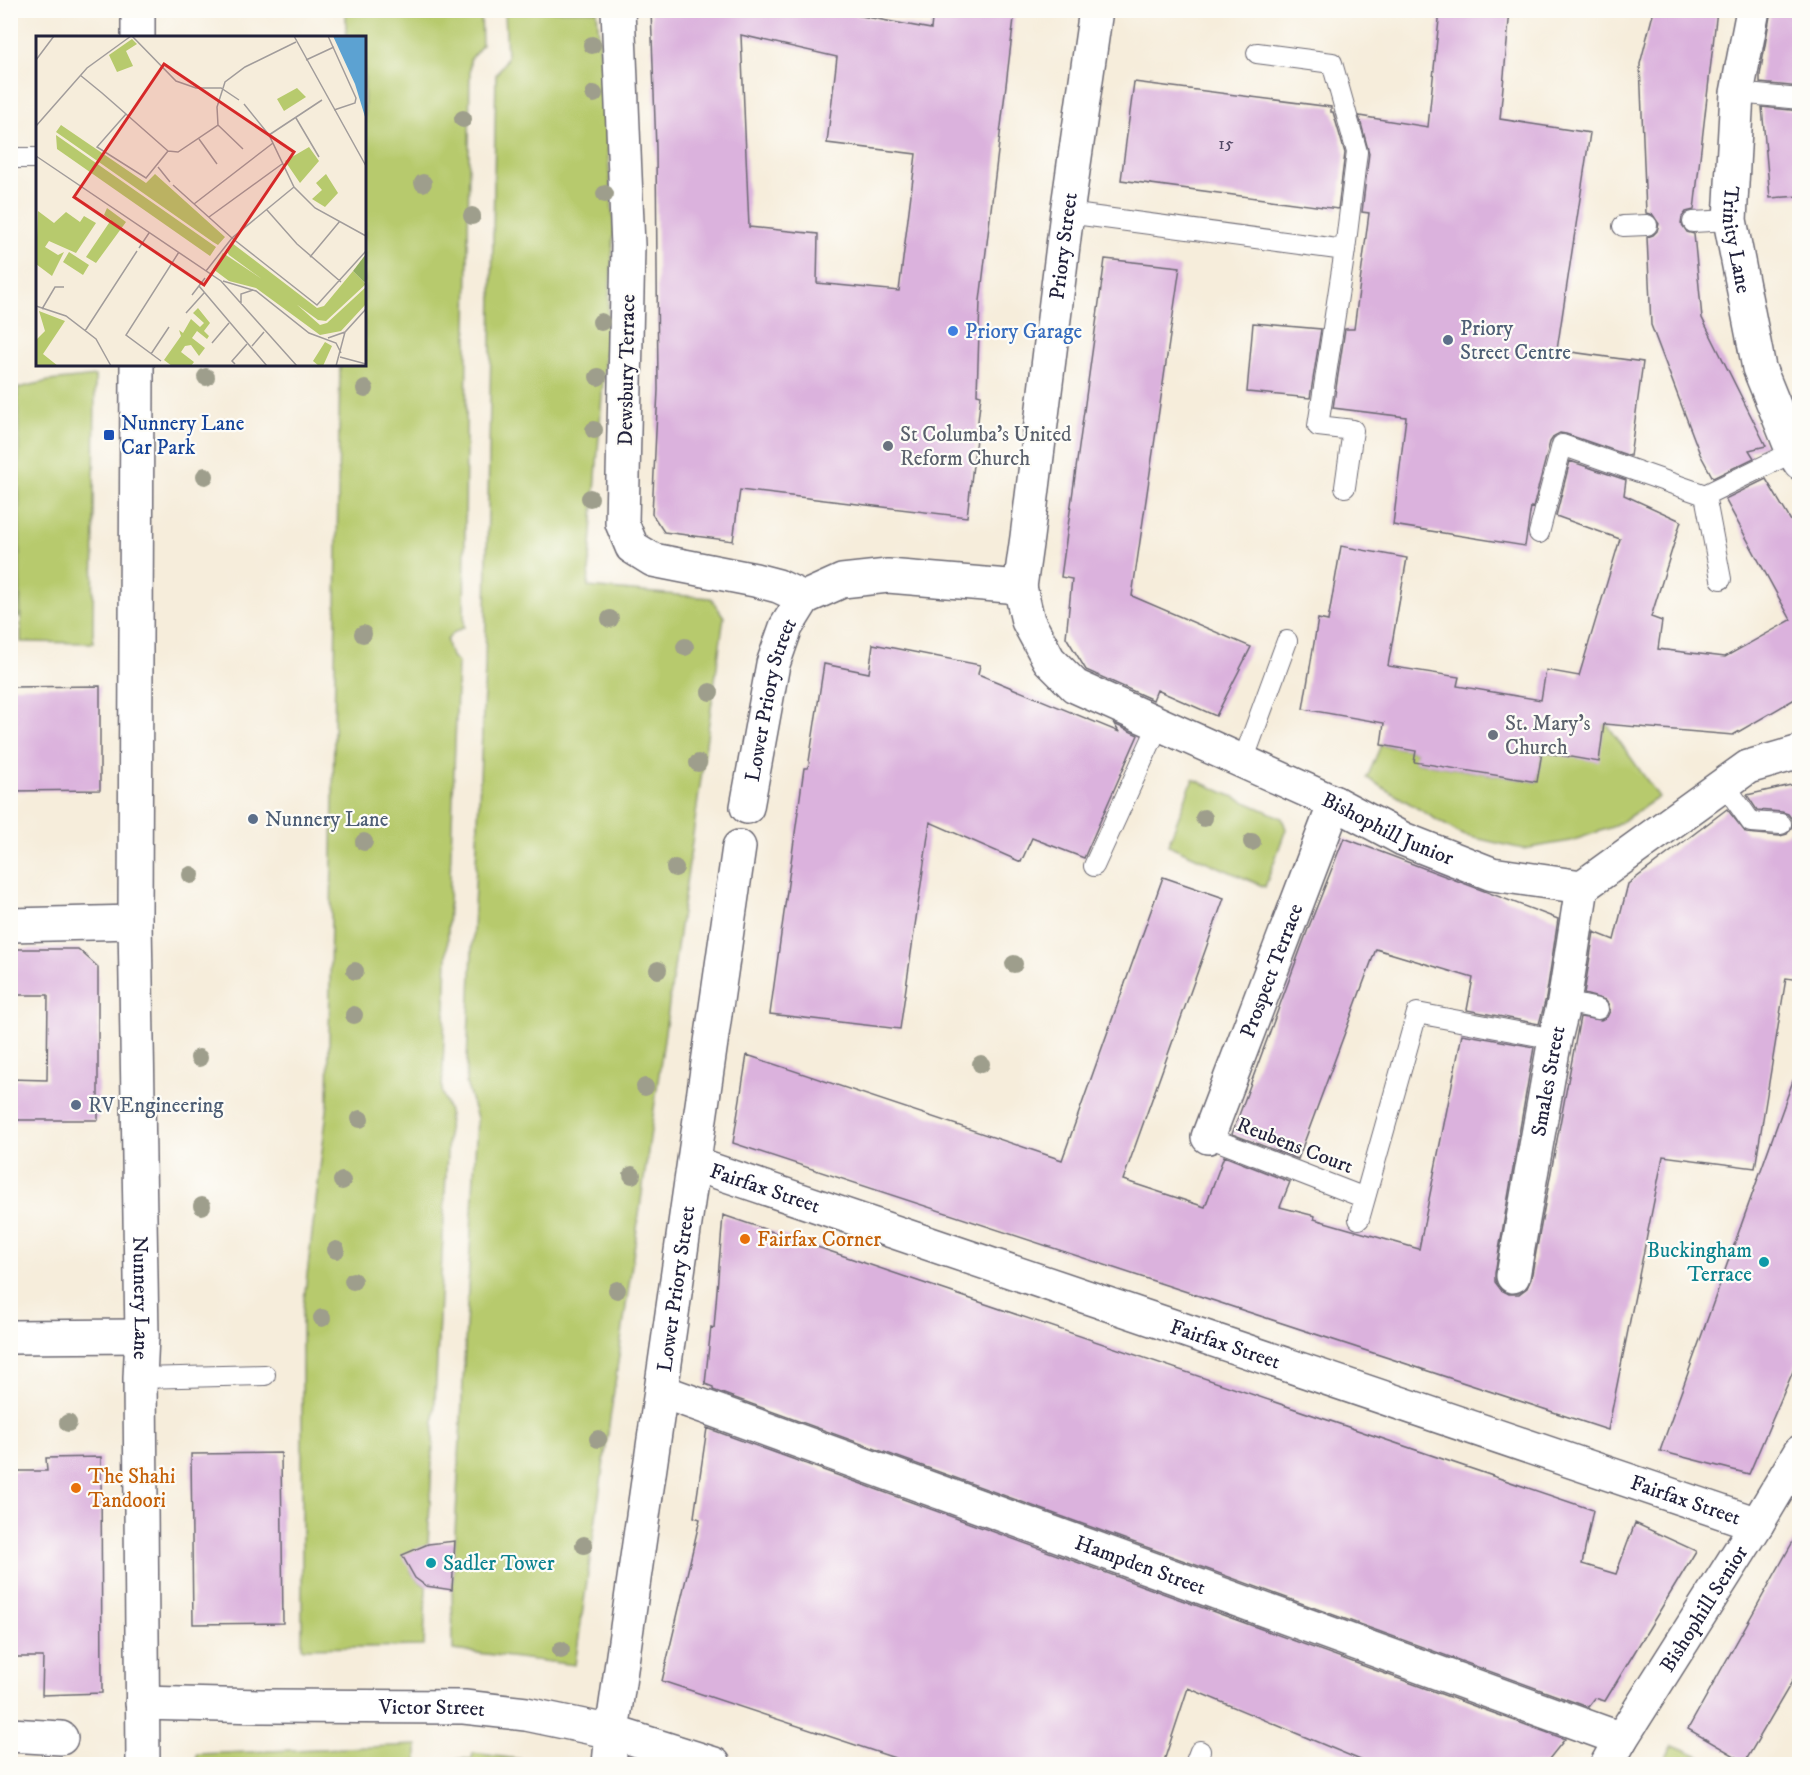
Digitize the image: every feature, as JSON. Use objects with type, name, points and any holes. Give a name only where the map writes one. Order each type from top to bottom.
[{"type":"street","points":[[138,10],[138,36]]},
{"type":"street","name":"Dewsbury Terrace","points":[[618,10],[628,246],[622,524],[632,547],[653,560],[755,580],[778,586],[804,598]]},
{"type":"street","name":"Priory Street","points":[[1020,586],[1028,537],[1067,213],[1096,10]]},
{"type":"street","name":"Trinity Lane","points":[[1753,10],[1737,93],[1730,220],[1759,368],[1796,458]]},
{"type":"street","name":"Nunnery Lane","points":[[137,366],[135,922],[142,1336],[140,1378],[143,1764]]},
{"type":"street","points":[[804,598],[842,581],[888,576],[1020,586]]},
{"type":"street","name":"Bishophill Junior","points":[[1020,586],[1028,621],[1049,660],[1075,686],[1335,803],[1402,839],[1492,874],[1582,887]]},
{"type":"street","name":"Lower Priory Street","points":[[747,807],[773,664],[786,627],[804,598]]},
{"type":"street","points":[[1582,887],[1748,767],[1800,752]]},
{"type":"street","name":"Prospect Terrace","points":[[1208,1137],[1335,803]]},
{"type":"street","name":"Lower Priory Street","points":[[609,1764],[660,1391],[739,847]]},
{"type":"street","name":"Smales Street","points":[[1513,1276],[1554,1040],[1564,1002],[1582,887]]},
{"type":"street","points":[[10,925],[135,922]]},
{"type":"street","name":"Fairfax Street","points":[[694,1164],[1757,1524]]},
{"type":"street","points":[[10,1337],[142,1336]]},
{"type":"street","name":"Hampden Street","points":[[660,1391],[1614,1752]]},
{"type":"street","name":"Bishophill Senior","points":[[1614,1752],[1800,1452]]},
{"type":"street","name":"Victor Street","points":[[142,1703],[464,1707],[526,1714],[612,1732],[714,1764]]},
{"type":"street","points":[[10,1735],[61,1737]]},
{"type":"lane","points":[[1257,53],[1332,63],[1357,152],[1345,250],[1318,426],[1353,430],[1345,487]]},
{"type":"lane","points":[[1737,93],[1800,99]]},
{"type":"lane","points":[[10,158],[36,158]]},
{"type":"lane","points":[[1067,213],[1345,250]]},
{"type":"lane","points":[[1693,222],[1730,220]]},
{"type":"lane","points":[[1623,226],[1647,225]]},
{"type":"lane","points":[[1539,533],[1562,445],[1705,495],[1796,458]]},
{"type":"lane","points":[[1705,495],[1721,579]]},
{"type":"lane","points":[[1243,761],[1287,641]]},
{"type":"lane","points":[[1094,866],[1159,724]]},
{"type":"lane","points":[[1724,784],[1751,822],[1781,824]]},
{"type":"lane","points":[[1564,1002],[1598,1008]]},
{"type":"lane","points":[[1359,1219],[1418,1013],[1554,1040]]},
{"type":"lane","name":"Reubens Court","points":[[1208,1137],[1365,1198]]},
{"type":"lane","points":[[140,1378],[265,1375]]},
{"type":"green space","points":[[346,11],[481,11],[482,45],[470,60],[464,627],[453,633],[447,640],[450,653],[458,663],[442,1092],[449,1112],[428,1544],[409,1558],[413,1574],[426,1586],[424,1646],[302,1648],[302,1316],[328,1102],[340,366],[366,366],[366,36],[346,36]]},
{"type":"green space","points":[[505,11],[597,11],[614,231],[588,587],[711,598],[724,617],[575,1665],[453,1650],[452,1590],[477,1118],[466,1083],[485,668],[496,75],[507,58]]},
{"type":"green space","points":[[95,376],[93,643],[21,642],[18,388],[49,381]]},
{"type":"green space","points":[[11,489],[17,490],[19,617],[11,617]]},
{"type":"green space","points":[[1604,724],[1607,724],[1659,797],[1615,826],[1571,841],[1523,849],[1462,835],[1367,778],[1381,745],[1416,751],[1415,762],[1537,782],[1542,752],[1598,761]]},
{"type":"green space","points":[[1193,779],[1282,818],[1286,829],[1265,887],[1168,845]]},
{"type":"green space","points":[[417,1745],[417,1764],[196,1764],[197,1754]]},
{"type":"green space","points":[[1673,1745],[1719,1764],[1662,1764]]},
{"type":"green space","points":[[473,1753],[555,1764],[456,1764],[456,1759],[472,1759]]},
{"type":"building","points":[[651,10],[829,10],[931,29],[933,10],[1015,10],[980,301],[977,394],[981,395],[967,517],[740,490],[733,541],[664,532],[652,514],[658,390],[656,149]],"holes":[[[741,35],[837,57],[827,143],[916,154],[899,291],[817,283],[818,234],[749,227]]]},
{"type":"building","name":"Priory Street Centre","points":[[1440,10],[1510,10],[1500,119],[1590,133],[1557,350],[1643,362],[1630,456],[1566,434],[1560,433],[1554,436],[1550,442],[1533,508],[1531,507],[1525,546],[1393,525],[1406,417],[1333,408],[1345,329],[1354,329],[1369,213],[1362,212],[1369,153],[1359,116],[1428,127]]},
{"type":"building","points":[[1654,10],[1717,10],[1694,210],[1686,212],[1681,223],[1687,232],[1694,234],[1702,318],[1766,446],[1749,450],[1754,458],[1713,478],[1700,454],[1651,325],[1647,237],[1657,231],[1659,224],[1653,215],[1646,213],[1640,64]]},
{"type":"building","points":[[1771,10],[1800,10],[1800,87],[1760,83]]},
{"type":"building","points":[[1134,82],[1331,107],[1345,153],[1338,209],[1121,180]]},
{"type":"building","points":[[1762,107],[1800,111],[1800,196],[1770,198]]},
{"type":"building","points":[[1105,259],[1180,267],[1132,596],[1251,647],[1216,716],[1157,690],[1153,700],[1086,670],[1066,637],[1072,579],[1061,577]]},
{"type":"building","points":[[1253,323],[1321,329],[1310,398],[1247,392]]},
{"type":"building","points":[[1570,461],[1626,480],[1624,495],[1681,521],[1651,617],[1662,621],[1658,649],[1725,657],[1791,620],[1725,499],[1766,479],[1800,536],[1800,696],[1733,735],[1604,724],[1599,762],[1542,752],[1537,782],[1414,762],[1416,751],[1381,745],[1384,723],[1303,709],[1318,619],[1328,621],[1341,546],[1407,558],[1388,666],[1459,677],[1457,686],[1541,700],[1546,670],[1579,676],[1620,539],[1556,516]]},
{"type":"building","points":[[873,644],[980,665],[978,674],[1119,732],[1114,724],[1138,735],[1084,858],[1032,838],[1021,862],[930,822],[900,1029],[770,1014],[804,768],[808,768],[824,664],[869,673]]},
{"type":"building","points":[[100,686],[100,790],[10,791],[10,687]]},
{"type":"building","points":[[1800,783],[1800,980],[1786,978],[1755,1168],[1663,1156],[1608,1430],[733,1143],[747,1055],[1062,1160],[1163,877],[1224,898],[1123,1180],[1205,1207],[1224,1156],[1290,1182],[1280,1207],[1419,1249],[1462,1034],[1534,1047],[1495,1273],[1495,1282],[1501,1290],[1509,1294],[1519,1294],[1527,1288],[1531,1279],[1580,1017],[1601,1020],[1607,1017],[1610,1011],[1605,1000],[1584,994],[1594,932],[1614,940],[1628,884],[1727,809],[1746,833],[1780,836],[1787,834],[1793,825],[1788,814],[1757,810],[1747,795]]},
{"type":"building","points":[[1344,838],[1558,919],[1546,998],[1539,1024],[1467,1010],[1473,978],[1376,949],[1298,1159],[1232,1134]]},
{"type":"building","points":[[10,949],[78,949],[98,967],[98,1120],[10,1120],[10,1079],[47,1080],[48,995],[10,995]]},
{"type":"building","name":"Buckingham Terrace","points":[[1794,1078],[1800,1079],[1800,1355],[1749,1474],[1660,1451]]},
{"type":"building","points":[[723,1215],[1593,1510],[1582,1564],[1616,1574],[1635,1523],[1696,1551],[1605,1701],[1595,1698],[1588,1707],[713,1390],[713,1387],[705,1384],[711,1327],[714,1328]]},
{"type":"building","points":[[707,1428],[1565,1739],[1545,1764],[1370,1764],[1188,1688],[1163,1764],[913,1764],[662,1681],[700,1519],[694,1517]]},
{"type":"building","points":[[281,1453],[283,1623],[193,1624],[191,1454]]},
{"type":"building","points":[[101,1457],[102,1693],[42,1695],[43,1657],[13,1657],[10,1621],[10,1471],[47,1471],[46,1458]]},
{"type":"building","points":[[1800,1529],[1800,1668],[1745,1762],[1688,1729]]},
{"type":"building","name":"Sadler Tower","points":[[455,1541],[452,1590],[426,1586],[415,1578],[402,1555],[428,1544]]},
{"type":"place","name":"Priory Garage","points":[[953,331]]},
{"type":"place","name":"Priory Street Centre","points":[[1448,340]]},
{"type":"place","name":"Nunnery Lane Car Park","points":[[109,435]]},
{"type":"place","name":"St Columba's United Reform Church","points":[[888,446]]},
{"type":"place","name":"St. Mary's Church","points":[[1493,735]]},
{"type":"place","name":"Nunnery Lane","points":[[253,819]]},
{"type":"place","name":"RV Engineering","points":[[76,1105]]},
{"type":"place","name":"Fairfax Corner","points":[[745,1239]]},
{"type":"place","name":"Buckingham Terrace","points":[[1764,1262]]},
{"type":"place","name":"The Shahi Tandoori","points":[[76,1488]]},
{"type":"place","name":"Sadler Tower","points":[[431,1563]]}]
